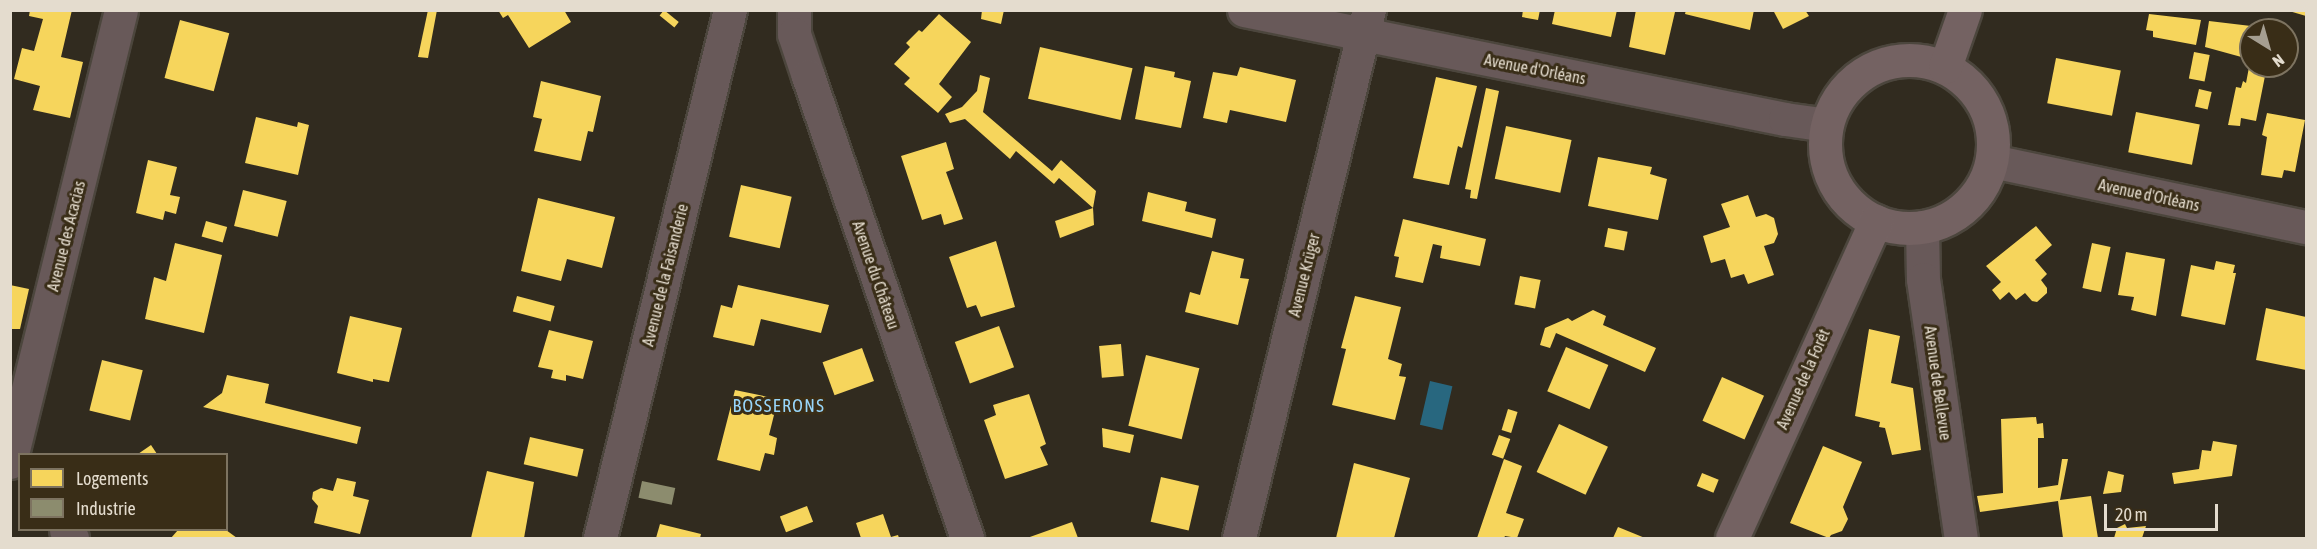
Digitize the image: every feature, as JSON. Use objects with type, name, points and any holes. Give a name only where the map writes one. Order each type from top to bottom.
[{"type":"street","name":"Avenue des Acacias","points":[[13,459],[121,10]]},
{"type":"street","name":"Avenue de la Faisanderie","points":[[600,538],[730,10]]},
{"type":"street","name":"Avenue du Château","points":[[794,10],[794,34],[967,538]]},
{"type":"street","name":"Avenue d'Orléans","points":[[1244,10],[1366,23],[1785,119],[1827,125]]},
{"type":"street","points":[[1945,68],[1965,10]]},
{"type":"street","name":"Avenue Krüger","points":[[1239,538],[1366,23]]},
{"type":"street","points":[[1905,60],[1921,60],[1945,68],[1968,83],[1984,106],[1993,133],[1992,161],[1985,180],[1974,197],[1959,211],[1941,221],[1922,227],[1899,227],[1876,221],[1856,209],[1832,179],[1826,162],[1827,125],[1836,102],[1852,82],[1873,68],[1905,60]]},
{"type":"street","name":"Avenue d'Orléans","points":[[1992,161],[2307,227]]},
{"type":"street","name":"Avenue de la Forêt","points":[[1732,538],[1876,221]]},
{"type":"street","name":"Avenue de Bellevue","points":[[1922,227],[1923,279],[1960,538]]},
{"type":"water","points":[[1430,381],[1452,386],[1442,430],[1420,425]]},
{"type":"building: Logements","points":[[30,10],[72,10],[61,57],[83,62],[70,118],[33,110],[40,86],[14,79],[22,48],[34,51],[43,19],[29,16]]},
{"type":"building: Logements","points":[[428,10],[437,10],[428,58],[418,57]]},
{"type":"building: Logements","points":[[498,10],[564,10],[571,22],[529,48],[508,15],[503,18]]},
{"type":"building: Logements","points":[[664,10],[679,22],[674,27],[660,15]]},
{"type":"building: Logements","points":[[982,10],[1004,10],[1001,24],[981,19]]},
{"type":"building: Logements","points":[[1523,10],[1540,10],[1538,20],[1522,17]]},
{"type":"building: Logements","points":[[1555,10],[1617,10],[1611,37],[1552,24]]},
{"type":"building: Logements","points":[[1636,10],[1675,12],[1665,55],[1629,47]]},
{"type":"building: Logements","points":[[1686,10],[1754,10],[1750,30],[1685,14]]},
{"type":"building: Logements","points":[[1773,10],[1805,10],[1809,16],[1783,29]]},
{"type":"building: Logements","points":[[2306,10],[2306,16],[2289,11]]},
{"type":"building: Logements","points":[[939,14],[971,42],[939,84],[952,97],[938,113],[904,84],[910,78],[894,64],[910,47],[906,43],[919,30],[922,32]]},
{"type":"building: Logements","points":[[2149,14],[2201,20],[2196,45],[2153,37],[2153,31],[2146,30]]},
{"type":"building: Logements","points":[[180,20],[229,33],[214,91],[164,78]]},
{"type":"building: Logements","points":[[2209,21],[2239,25],[2239,56],[2205,47]]},
{"type":"building: Logements","points":[[1040,47],[1133,68],[1121,120],[1028,99]]},
{"type":"building: Logements","points":[[2194,52],[2210,55],[2205,82],[2189,79]]},
{"type":"building: Logements","points":[[2056,58],[2121,71],[2112,116],[2047,103]]},
{"type":"building: Logements","points":[[1145,66],[1175,72],[1174,77],[1191,81],[1181,128],[1135,119]]},
{"type":"building: Logements","points":[[1240,67],[1296,80],[1286,122],[1230,110],[1227,123],[1203,118],[1213,72],[1237,76]]},
{"type":"building: Logements","points":[[980,75],[990,78],[983,112],[1052,171],[1061,160],[1096,191],[1093,208],[1059,178],[1054,184],[1016,151],[1010,159],[965,119],[950,123],[945,114],[962,107],[977,91]]},
{"type":"building: Logements","points":[[1436,77],[1477,86],[1462,148],[1458,146],[1449,185],[1413,178]]},
{"type":"building: Logements","points":[[2247,78],[2265,78],[2256,121],[2241,118],[2240,126],[2228,125],[2236,87],[2241,88],[2243,81],[2246,83]]},
{"type":"building: Logements","points":[[541,81],[601,96],[593,132],[588,131],[581,161],[534,151],[542,119],[533,117]]},
{"type":"building: Logements","points":[[1486,88],[1499,91],[1477,199],[1470,198],[1471,190],[1465,189]]},
{"type":"building: Logements","points":[[2199,89],[2212,92],[2208,109],[2195,107]]},
{"type":"building: Logements","points":[[2136,112],[2200,124],[2192,165],[2128,152]]},
{"type":"building: Logements","points":[[2267,113],[2305,120],[2295,172],[2284,170],[2282,178],[2261,175],[2267,137],[2262,135]]},
{"type":"building: Logements","points":[[256,117],[297,127],[298,122],[309,125],[298,175],[245,163]]},
{"type":"building: Logements","points":[[1506,126],[1572,140],[1560,193],[1495,179]]},
{"type":"building: Logements","points":[[946,142],[954,169],[946,172],[963,219],[944,225],[941,214],[922,220],[901,156]]},
{"type":"building: Logements","points":[[1598,157],[1652,167],[1650,174],[1667,179],[1658,220],[1588,206]]},
{"type":"building: Logements","points":[[148,160],[177,167],[170,195],[180,197],[176,214],[165,211],[163,220],[136,213]]},
{"type":"building: Logements","points":[[741,185],[792,197],[780,248],[729,237]]},
{"type":"building: Logements","points":[[243,190],[287,201],[278,237],[234,226]]},
{"type":"building: Logements","points":[[1148,192],[1187,202],[1185,211],[1216,219],[1212,238],[1142,221]]},
{"type":"building: Logements","points":[[1748,195],[1756,217],[1766,214],[1774,218],[1778,234],[1774,243],[1764,246],[1774,275],[1748,284],[1744,274],[1731,278],[1725,259],[1711,263],[1703,236],[1730,227],[1721,204]]},
{"type":"building: Logements","points":[[538,198],[615,217],[602,268],[567,259],[561,281],[521,271]]},
{"type":"building: Logements","points":[[1093,208],[1094,225],[1060,238],[1055,221]]},
{"type":"building: Logements","points":[[1403,219],[1486,239],[1480,266],[1440,258],[1442,246],[1433,244],[1423,283],[1395,277],[1399,257],[1394,256]]},
{"type":"building: Logements","points":[[206,221],[227,227],[223,242],[202,236]]},
{"type":"building: Logements","points":[[2036,226],[2052,245],[2035,260],[2047,274],[2041,280],[2047,288],[2047,293],[2037,302],[2032,301],[2025,293],[2016,300],[2009,292],[2000,300],[1992,290],[2001,282],[1986,266]]},
{"type":"building: Logements","points":[[1608,228],[1628,232],[1624,250],[1604,247]]},
{"type":"building: Logements","points":[[996,241],[1015,307],[981,317],[976,305],[967,308],[949,257]]},
{"type":"building: Logements","points":[[175,243],[222,255],[204,333],[145,319],[154,277],[166,281]]},
{"type":"building: Logements","points":[[2092,243],[2111,247],[2101,292],[2082,288]]},
{"type":"building: Logements","points":[[1212,251],[1244,259],[1240,278],[1249,279],[1238,325],[1185,312],[1190,292],[1200,295]]},
{"type":"building: Logements","points":[[2126,252],[2165,259],[2156,316],[2131,310],[2134,297],[2118,295]]},
{"type":"building: Logements","points":[[2216,261],[2235,265],[2233,273],[2236,273],[2225,325],[2181,316],[2191,265],[2214,270]]},
{"type":"building: Logements","points":[[1520,276],[1541,280],[1535,308],[1514,304]]},
{"type":"building: Logements","points":[[10,285],[29,289],[20,329],[10,329]]},
{"type":"building: Logements","points":[[738,285],[829,305],[821,333],[761,319],[754,346],[713,337],[721,305],[732,308]]},
{"type":"building: Logements","points":[[517,296],[555,306],[551,322],[513,311]]},
{"type":"building: Logements","points":[[1355,296],[1401,307],[1388,359],[1402,364],[1399,376],[1406,377],[1395,420],[1332,405],[1346,349],[1341,348]]},
{"type":"building: Logements","points":[[2266,308],[2306,317],[2306,370],[2256,360]]},
{"type":"building: Logements","points":[[1593,310],[1606,316],[1603,325],[1656,348],[1645,372],[1556,333],[1550,348],[1540,345],[1545,328],[1568,318],[1572,321]]},
{"type":"building: Logements","points":[[350,316],[402,328],[389,382],[373,379],[373,382],[337,373]]},
{"type":"building: Logements","points":[[999,326],[1014,367],[970,383],[955,342]]},
{"type":"building: Logements","points":[[1869,329],[1900,336],[1891,383],[1913,388],[1921,450],[1892,455],[1885,428],[1879,427],[1880,422],[1855,416]]},
{"type":"building: Logements","points":[[549,330],[593,341],[583,379],[566,375],[566,381],[551,378],[553,370],[538,367]]},
{"type":"building: Logements","points":[[1121,344],[1124,376],[1102,378],[1099,346]]},
{"type":"building: Logements","points":[[1566,347],[1608,365],[1590,409],[1547,391]]},
{"type":"building: Logements","points":[[862,348],[874,381],[835,395],[823,362]]},
{"type":"building: Logements","points":[[1146,355],[1199,368],[1182,439],[1128,426]]},
{"type":"building: Logements","points":[[102,360],[143,370],[130,421],[89,410]]},
{"type":"building: Logements","points":[[227,375],[269,384],[265,403],[361,427],[357,444],[203,407],[222,393]]},
{"type":"building: Logements","points":[[1722,377],[1764,396],[1744,440],[1702,421]]},
{"type":"building: Logements","points":[[735,390],[778,399],[769,435],[777,438],[774,455],[765,453],[760,471],[717,460]]},
{"type":"building: Logements","points":[[1029,394],[1046,444],[1040,447],[1048,465],[1005,479],[984,420],[996,415],[993,405]]},
{"type":"building: Logements","points":[[1508,409],[1518,412],[1511,433],[1502,430]]},
{"type":"building: Logements","points":[[2036,417],[2037,424],[2043,423],[2044,438],[2038,438],[2038,488],[2058,485],[2062,459],[2068,459],[2060,500],[2091,496],[2098,538],[2063,538],[2058,501],[1980,512],[1977,496],[2003,493],[2001,419]]},
{"type":"building: Logements","points":[[1559,424],[1608,447],[1586,495],[1537,472]]},
{"type":"building: Logements","points":[[1102,428],[1134,435],[1130,453],[1103,447]]},
{"type":"building: Logements","points":[[1499,435],[1510,439],[1503,459],[1492,455]]},
{"type":"building: Logements","points":[[530,437],[584,449],[577,477],[524,464]]},
{"type":"building: Logements","points":[[2213,441],[2237,445],[2232,476],[2174,484],[2172,473],[2199,469],[2202,450],[2211,451]]},
{"type":"building: Logements","points":[[151,445],[156,453],[139,453]]},
{"type":"building: Logements","points":[[1823,446],[1862,462],[1843,507],[1848,519],[1842,531],[1829,538],[1790,523]]},
{"type":"building: Logements","points":[[1504,459],[1522,466],[1506,513],[1524,519],[1517,538],[1505,536],[1504,538],[1477,538]]},
{"type":"building: Logements","points":[[1354,463],[1410,478],[1394,538],[1336,538]]},
{"type":"building: Logements","points":[[487,471],[534,482],[524,538],[471,538]]},
{"type":"building: Logements","points":[[2108,471],[2124,475],[2121,492],[2103,494]]},
{"type":"building: Logements","points":[[1702,473],[1719,480],[1713,493],[1697,486]]},
{"type":"building: Logements","points":[[1161,477],[1199,486],[1189,531],[1151,522]]},
{"type":"building: Logements","points":[[337,478],[356,482],[353,496],[369,500],[360,534],[314,523],[318,506],[312,499],[313,492],[321,488],[333,491]]},
{"type":"building: Logements","points":[[807,506],[813,522],[786,532],[780,516]]},
{"type":"building: Logements","points":[[883,514],[891,537],[898,535],[899,538],[861,538],[856,523]]},
{"type":"building: Logements","points":[[1072,522],[1078,538],[1027,538]]},
{"type":"building: Logements","points":[[660,524],[701,534],[700,538],[656,538]]},
{"type":"building: Logements","points":[[2125,524],[2127,528],[2146,526],[2142,538],[2114,538],[2117,528]]},
{"type":"building: Logements","points":[[1618,527],[1645,538],[1613,538]]},
{"type":"building: Logements","points":[[177,531],[227,531],[237,538],[171,538]]},
{"type":"building: Industrie","points":[[642,481],[675,488],[672,505],[638,498]]},
{"type":"district","name":"BOSSERONS","points":[[779,406]]}]
